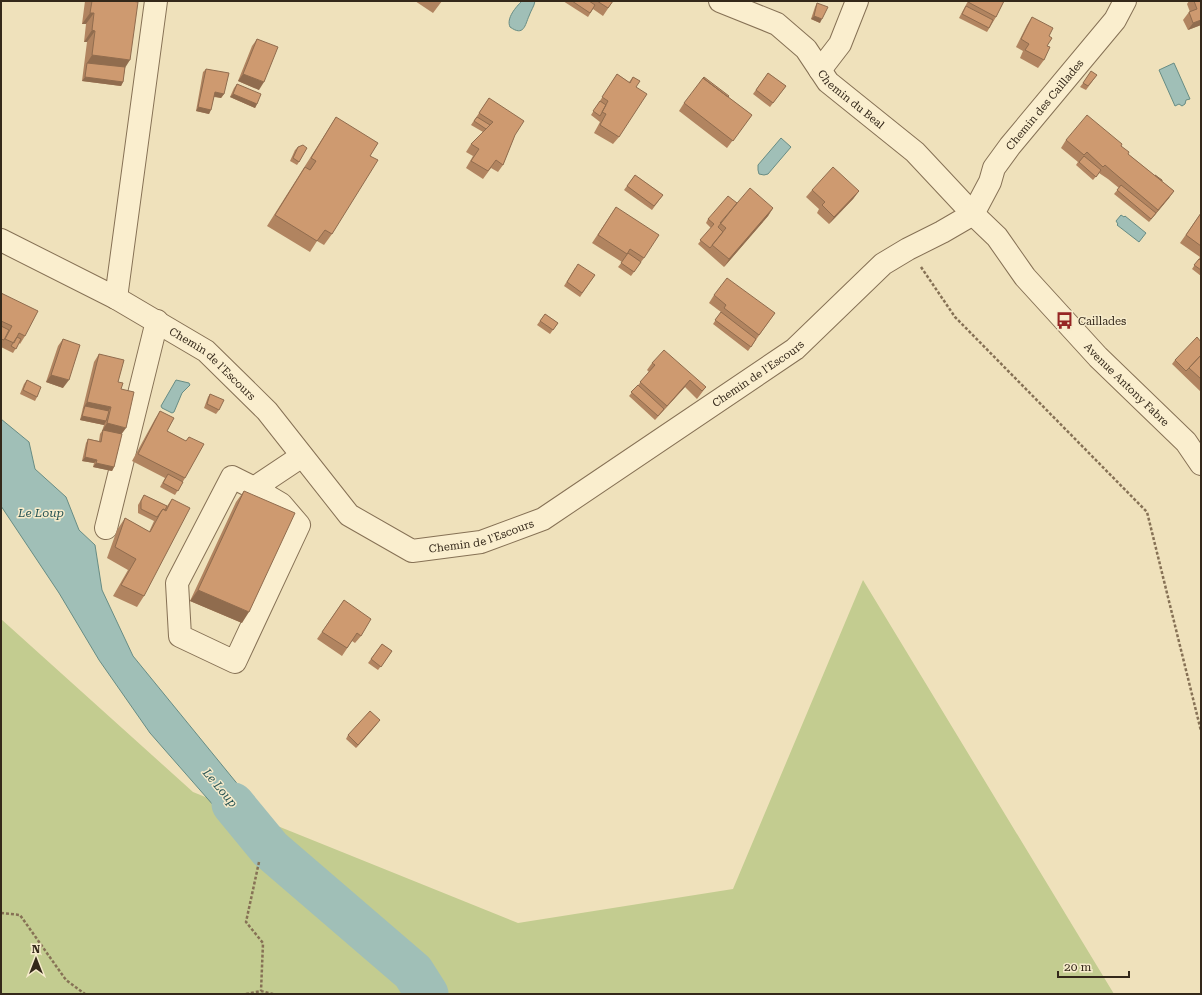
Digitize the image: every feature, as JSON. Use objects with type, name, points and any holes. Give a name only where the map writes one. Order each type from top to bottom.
[{"type":"street","points":[[116,298],[156,1]]},
{"type":"street","name":"Chemin du Beal","points":[[720,1],[777,24],[806,49],[828,82],[915,152],[973,214]]},
{"type":"street","points":[[820,70],[840,44],[857,1]]},
{"type":"street","name":"Chemin des Caillades","points":[[973,214],[990,182],[994,168],[1010,146],[1116,20],[1125,1]]},
{"type":"street","name":"Chemin de l'Escours","points":[[1,240],[116,298],[206,351],[267,411],[349,515],[412,551],[481,542],[543,519],[795,349],[883,264],[908,248],[973,214]]},
{"type":"street","name":"Avenue Antony Fabre","points":[[973,214],[997,237],[1025,277],[1070,327],[1107,367],[1186,442],[1201,464]]},
{"type":"street","points":[[106,528],[157,321]]},
{"type":"street","points":[[254,488],[302,456]]},
{"type":"street","points":[[232,477],[254,488],[281,504],[299,525],[235,662],[180,636],[177,583],[232,477]]},
{"type":"path","points":[[908,248],[955,317],[1147,512],[1201,731]]},
{"type":"path","points":[[259,862],[246,922],[263,943],[261,991]]},
{"type":"path","points":[[1,913],[20,915],[66,980],[84,994]]},
{"type":"path","points":[[246,994],[261,991],[273,994]]},
{"type":"green space","points":[[863,580],[1114,994],[1,994],[1,619],[193,792],[518,923],[733,889]]},
{"type":"water","points":[[522,1],[535,1],[525,26],[523,29],[518,31],[510,27],[509,20],[512,13]]},
{"type":"water","points":[[1174,63],[1190,99],[1186,100],[1185,104],[1182,106],[1179,104],[1175,106],[1159,70]]},
{"type":"water","points":[[781,138],[791,147],[768,174],[759,174],[758,165]]},
{"type":"water","points":[[1121,215],[1124,217],[1125,216],[1146,233],[1139,242],[1117,225],[1118,224],[1116,221]]},
{"type":"water","points":[[176,380],[189,383],[190,385],[182,393],[174,412],[172,413],[161,406]]},
{"type":"water","name":"Le Loup","points":[[1,419],[29,442],[35,469],[66,497],[79,530],[95,545],[102,590],[133,656],[244,792],[261,823],[276,841],[264,856],[235,830],[150,733],[99,660],[59,593],[1,506]]},
{"type":"building","points":[[92,1],[138,2],[130,60],[92,55],[95,31],[92,30],[94,13],[90,13]]},
{"type":"building","points":[[572,1],[589,1],[595,5],[590,13]]},
{"type":"building","points":[[597,1],[613,1],[608,8]]},
{"type":"building","points":[[1004,1],[996,17],[968,2]]},
{"type":"building","points":[[1194,1],[1201,1],[1201,20],[1193,23],[1189,12],[1197,9]]},
{"type":"building","points":[[817,3],[828,7],[822,19],[814,16]]},
{"type":"building","points":[[966,6],[993,20],[989,28],[962,14]]},
{"type":"building","points":[[1032,17],[1053,28],[1049,36],[1052,38],[1047,46],[1050,47],[1044,60],[1025,50],[1029,44],[1021,39]]},
{"type":"building","points":[[257,39],[278,47],[264,82],[243,74]]},
{"type":"building","points":[[87,63],[125,67],[123,82],[85,77]]},
{"type":"building","points":[[206,69],[229,73],[224,94],[215,92],[211,110],[198,107]]},
{"type":"building","points":[[1091,71],[1097,75],[1088,86],[1083,83]]},
{"type":"building","points":[[768,73],[786,86],[773,103],[756,90]]},
{"type":"building","points":[[617,74],[630,83],[633,77],[640,81],[636,87],[647,94],[619,137],[600,125],[606,114],[602,112],[608,101],[602,97]]},
{"type":"building","points":[[704,77],[729,96],[728,97],[703,78]]},
{"type":"building","points":[[703,78],[752,115],[733,141],[684,103]]},
{"type":"building","points":[[237,84],[261,94],[257,104],[233,94]]},
{"type":"building","points":[[489,98],[524,121],[515,135],[503,165],[496,160],[488,171],[471,161],[479,149],[471,144],[493,122],[479,113]]},
{"type":"building","points":[[600,101],[606,105],[600,116],[593,111]]},
{"type":"building","points":[[1087,115],[1122,144],[1121,146],[1129,152],[1128,154],[1174,191],[1158,210],[1105,165],[1103,167],[1087,152],[1084,155],[1066,140]]},
{"type":"building","points":[[336,117],[378,143],[370,156],[378,160],[332,234],[325,230],[317,241],[275,215],[305,167],[310,170],[316,161],[311,158]]},
{"type":"building","points":[[477,117],[490,125],[486,129],[474,121]]},
{"type":"building","points":[[303,145],[307,148],[299,162],[293,158],[298,147]]},
{"type":"building","points":[[1084,156],[1101,170],[1096,177],[1079,162]]},
{"type":"building","points":[[833,167],[859,191],[834,217],[822,205],[825,202],[812,190]]},
{"type":"building","points":[[635,175],[663,195],[654,206],[627,186]]},
{"type":"building","points":[[1121,185],[1156,213],[1151,219],[1117,190]]},
{"type":"building","points":[[750,188],[773,208],[729,259],[712,245],[726,228],[720,223]]},
{"type":"building","points":[[728,196],[737,203],[718,227],[723,232],[710,248],[700,240],[714,224],[708,219]]},
{"type":"building","points":[[616,207],[659,235],[644,258],[630,249],[627,254],[598,235]]},
{"type":"building","points":[[1201,213],[1201,246],[1186,235]]},
{"type":"building","points":[[628,253],[641,262],[634,272],[621,263]]},
{"type":"building","points":[[1199,259],[1201,261],[1201,270],[1194,265]]},
{"type":"building","points":[[578,264],[595,275],[582,293],[567,282]]},
{"type":"building","points":[[727,278],[775,313],[759,335],[724,308],[726,305],[714,295]]},
{"type":"building","points":[[1,293],[38,311],[25,336],[19,333],[14,343],[5,339],[12,326],[1,321]]},
{"type":"building","points":[[721,312],[756,339],[751,347],[715,320]]},
{"type":"building","points":[[545,314],[558,323],[553,330],[540,321]]},
{"type":"building","points":[[1,326],[9,330],[4,340],[1,339]]},
{"type":"building","points":[[17,337],[21,339],[16,349],[11,346]]},
{"type":"building","points":[[1197,337],[1201,342],[1201,355],[1186,371],[1175,360]]},
{"type":"building","points":[[63,339],[80,345],[69,380],[51,375]]},
{"type":"building","points":[[664,350],[706,387],[702,391],[690,380],[667,406],[640,382],[655,365],[652,363]]},
{"type":"building","points":[[99,354],[124,360],[118,382],[123,383],[121,389],[134,392],[126,428],[107,423],[111,407],[87,402]]},
{"type":"building","points":[[1201,355],[1201,379],[1189,368]]},
{"type":"building","points":[[27,380],[41,387],[37,397],[23,390]]},
{"type":"building","points":[[638,385],[664,409],[658,416],[631,392]]},
{"type":"building","points":[[210,394],[224,400],[219,410],[207,404]]},
{"type":"building","points":[[85,406],[109,411],[106,421],[82,416]]},
{"type":"building","points":[[160,411],[174,418],[167,431],[186,441],[189,437],[204,444],[185,478],[138,454]]},
{"type":"building","points":[[103,430],[122,434],[114,467],[96,463],[97,460],[85,457],[88,439],[101,442]]},
{"type":"building","points":[[168,474],[183,482],[178,491],[163,483]]},
{"type":"building","points":[[244,491],[295,513],[249,612],[198,590]]},
{"type":"building","points":[[144,495],[167,506],[165,510],[163,509],[157,517],[141,509],[141,501]]},
{"type":"building","points":[[172,499],[190,508],[144,596],[121,585],[136,559],[115,547],[125,518],[150,532],[162,510],[163,509],[166,511]]},
{"type":"building","points":[[344,600],[371,619],[361,636],[357,633],[347,648],[322,632]]},
{"type":"building","points":[[382,644],[392,651],[381,667],[371,659]]},
{"type":"building","points":[[370,711],[380,720],[358,745],[348,735]]},
{"type":"waterway","name":"Le Loup","points":[[233,804],[270,849],[413,972],[427,994]]},
{"type":"place","name":"Caillades","points":[[1065,321]]}]
